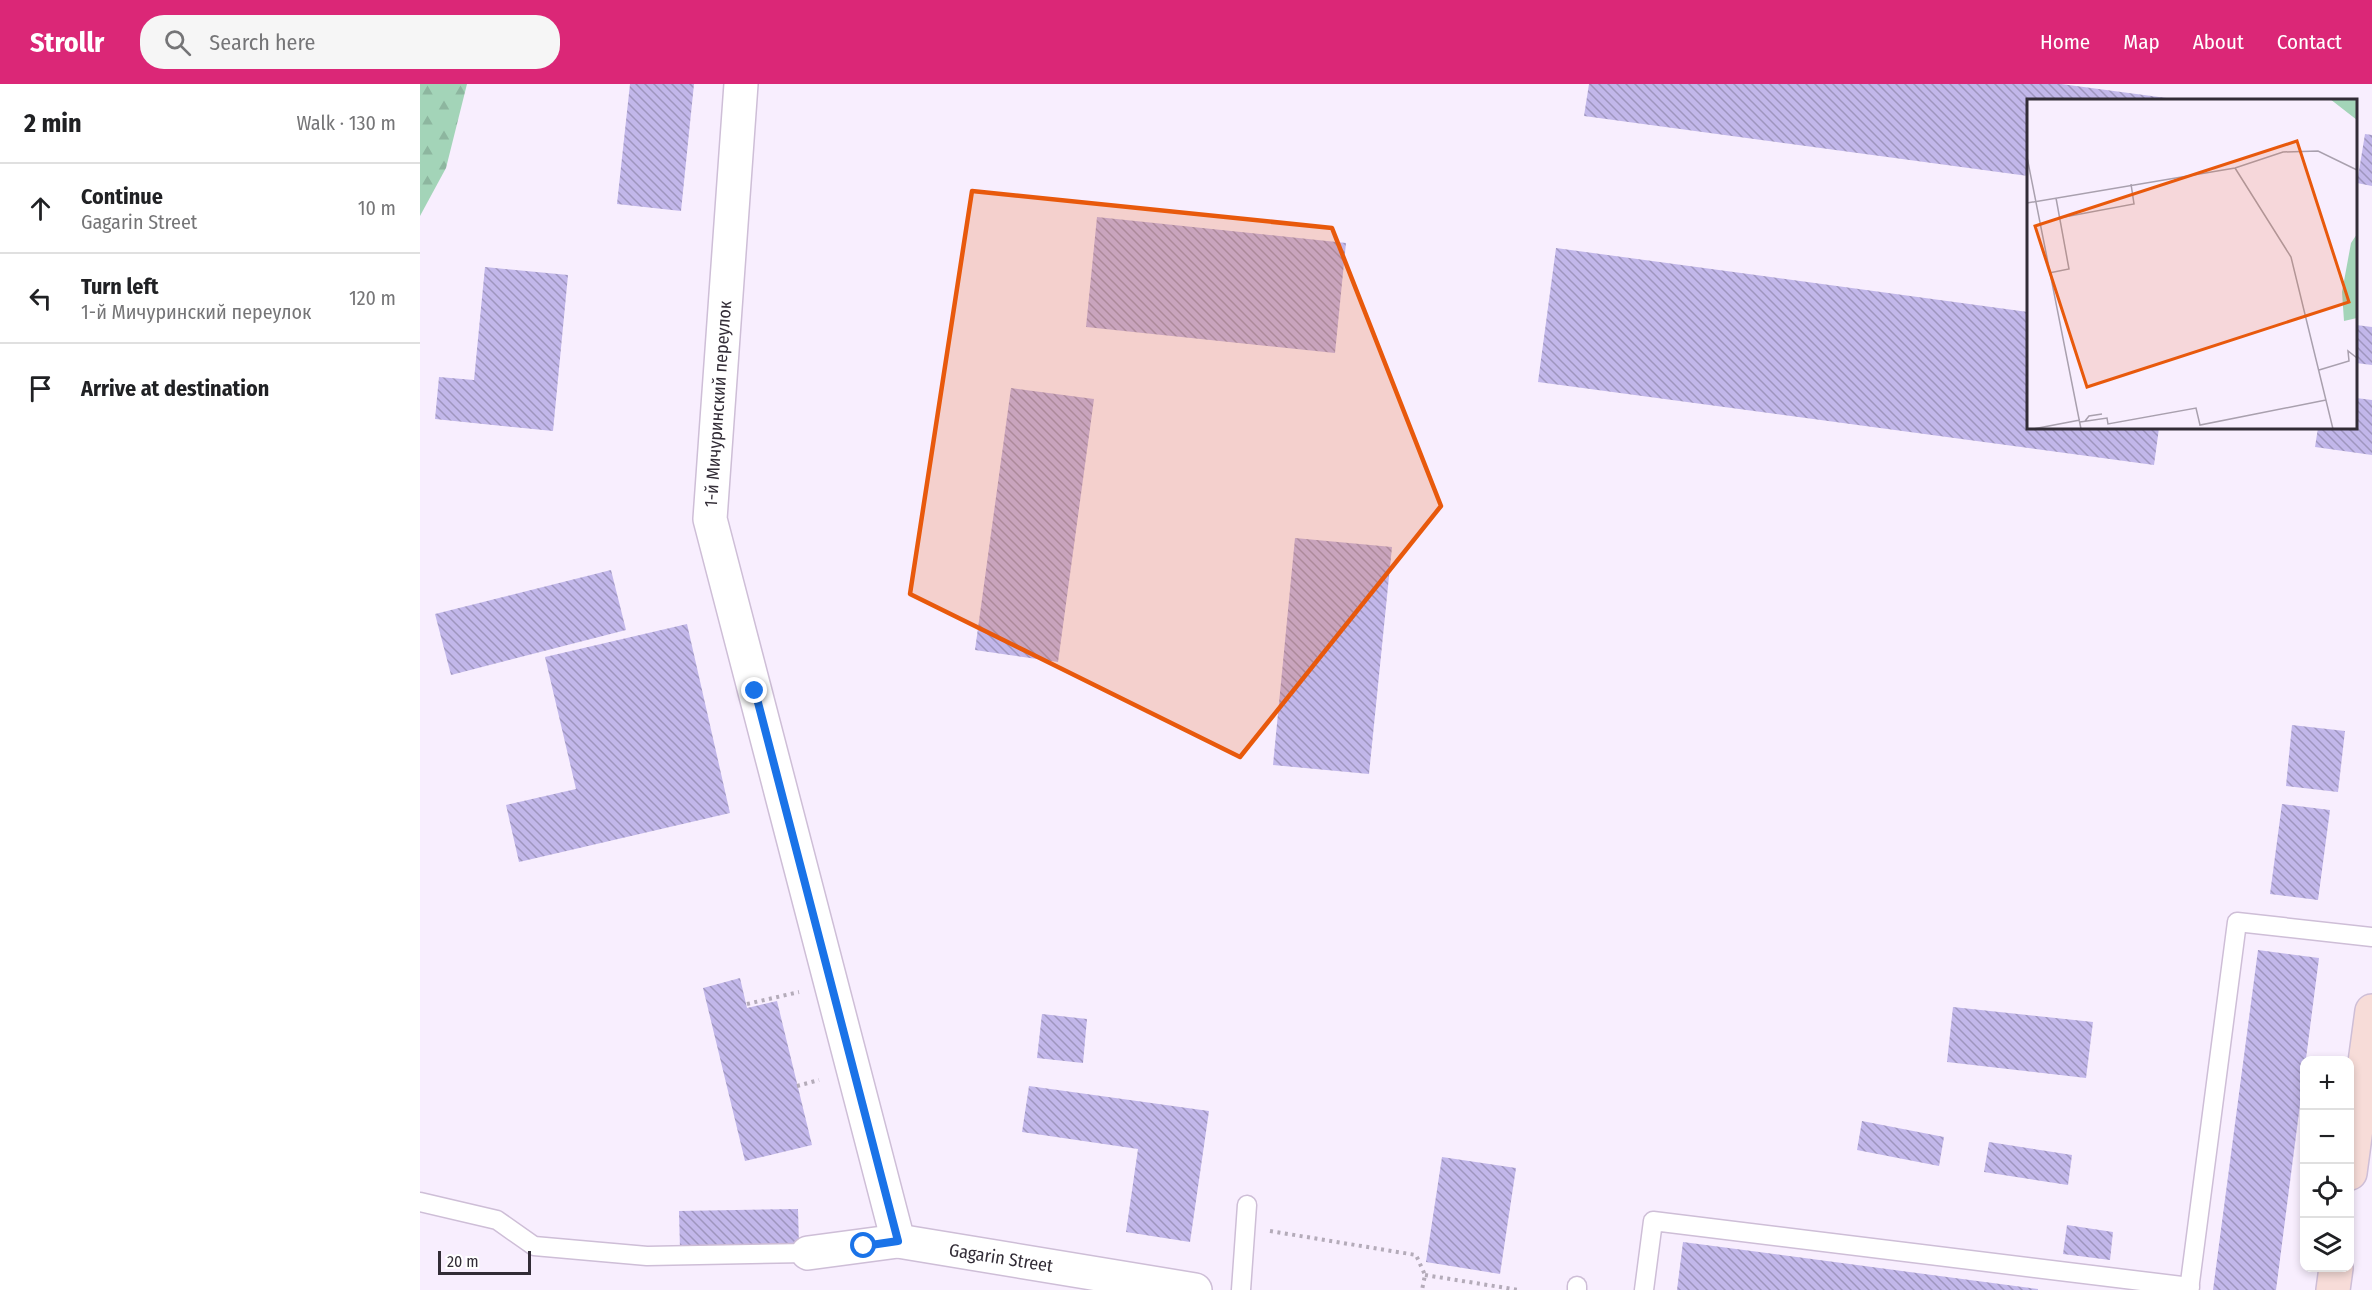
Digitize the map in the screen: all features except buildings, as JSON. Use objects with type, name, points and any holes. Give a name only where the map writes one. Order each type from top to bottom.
[{"type":"main road","points":[[2350,1164],[2372,1011]]},
{"type":"main road","points":[[2333,1290],[2335,1272]]},
{"type":"street","name":"1-й Мичуринский переулок","points":[[741,84],[710,519],[898,1241]]},
{"type":"street","name":"Gagarin Street","points":[[808,1253],[898,1241],[1195,1290]]},
{"type":"lane","points":[[1644,1290],[1653,1221],[2189,1288],[2237,922],[2372,937]]},
{"type":"lane","points":[[420,1202],[497,1220],[534,1246],[647,1256],[808,1253]]},
{"type":"lane","points":[[1241,1290],[1247,1205]]},
{"type":"path","points":[[747,1004],[799,992]]},
{"type":"path","points":[[797,1086],[819,1080]]},
{"type":"path","points":[[1245,1227],[1416,1255],[1425,1275],[1422,1290]]},
{"type":"path","points":[[1425,1275],[1519,1290]]},
{"type":"highlighted area","points":[[972,191],[1332,228],[1441,506],[1240,757],[910,594]]},
{"type":"green space","points":[[420,84],[467,84],[446,168],[420,216]]},
{"type":"route","points":[[755,691],[898,1241],[864,1246]]}]
